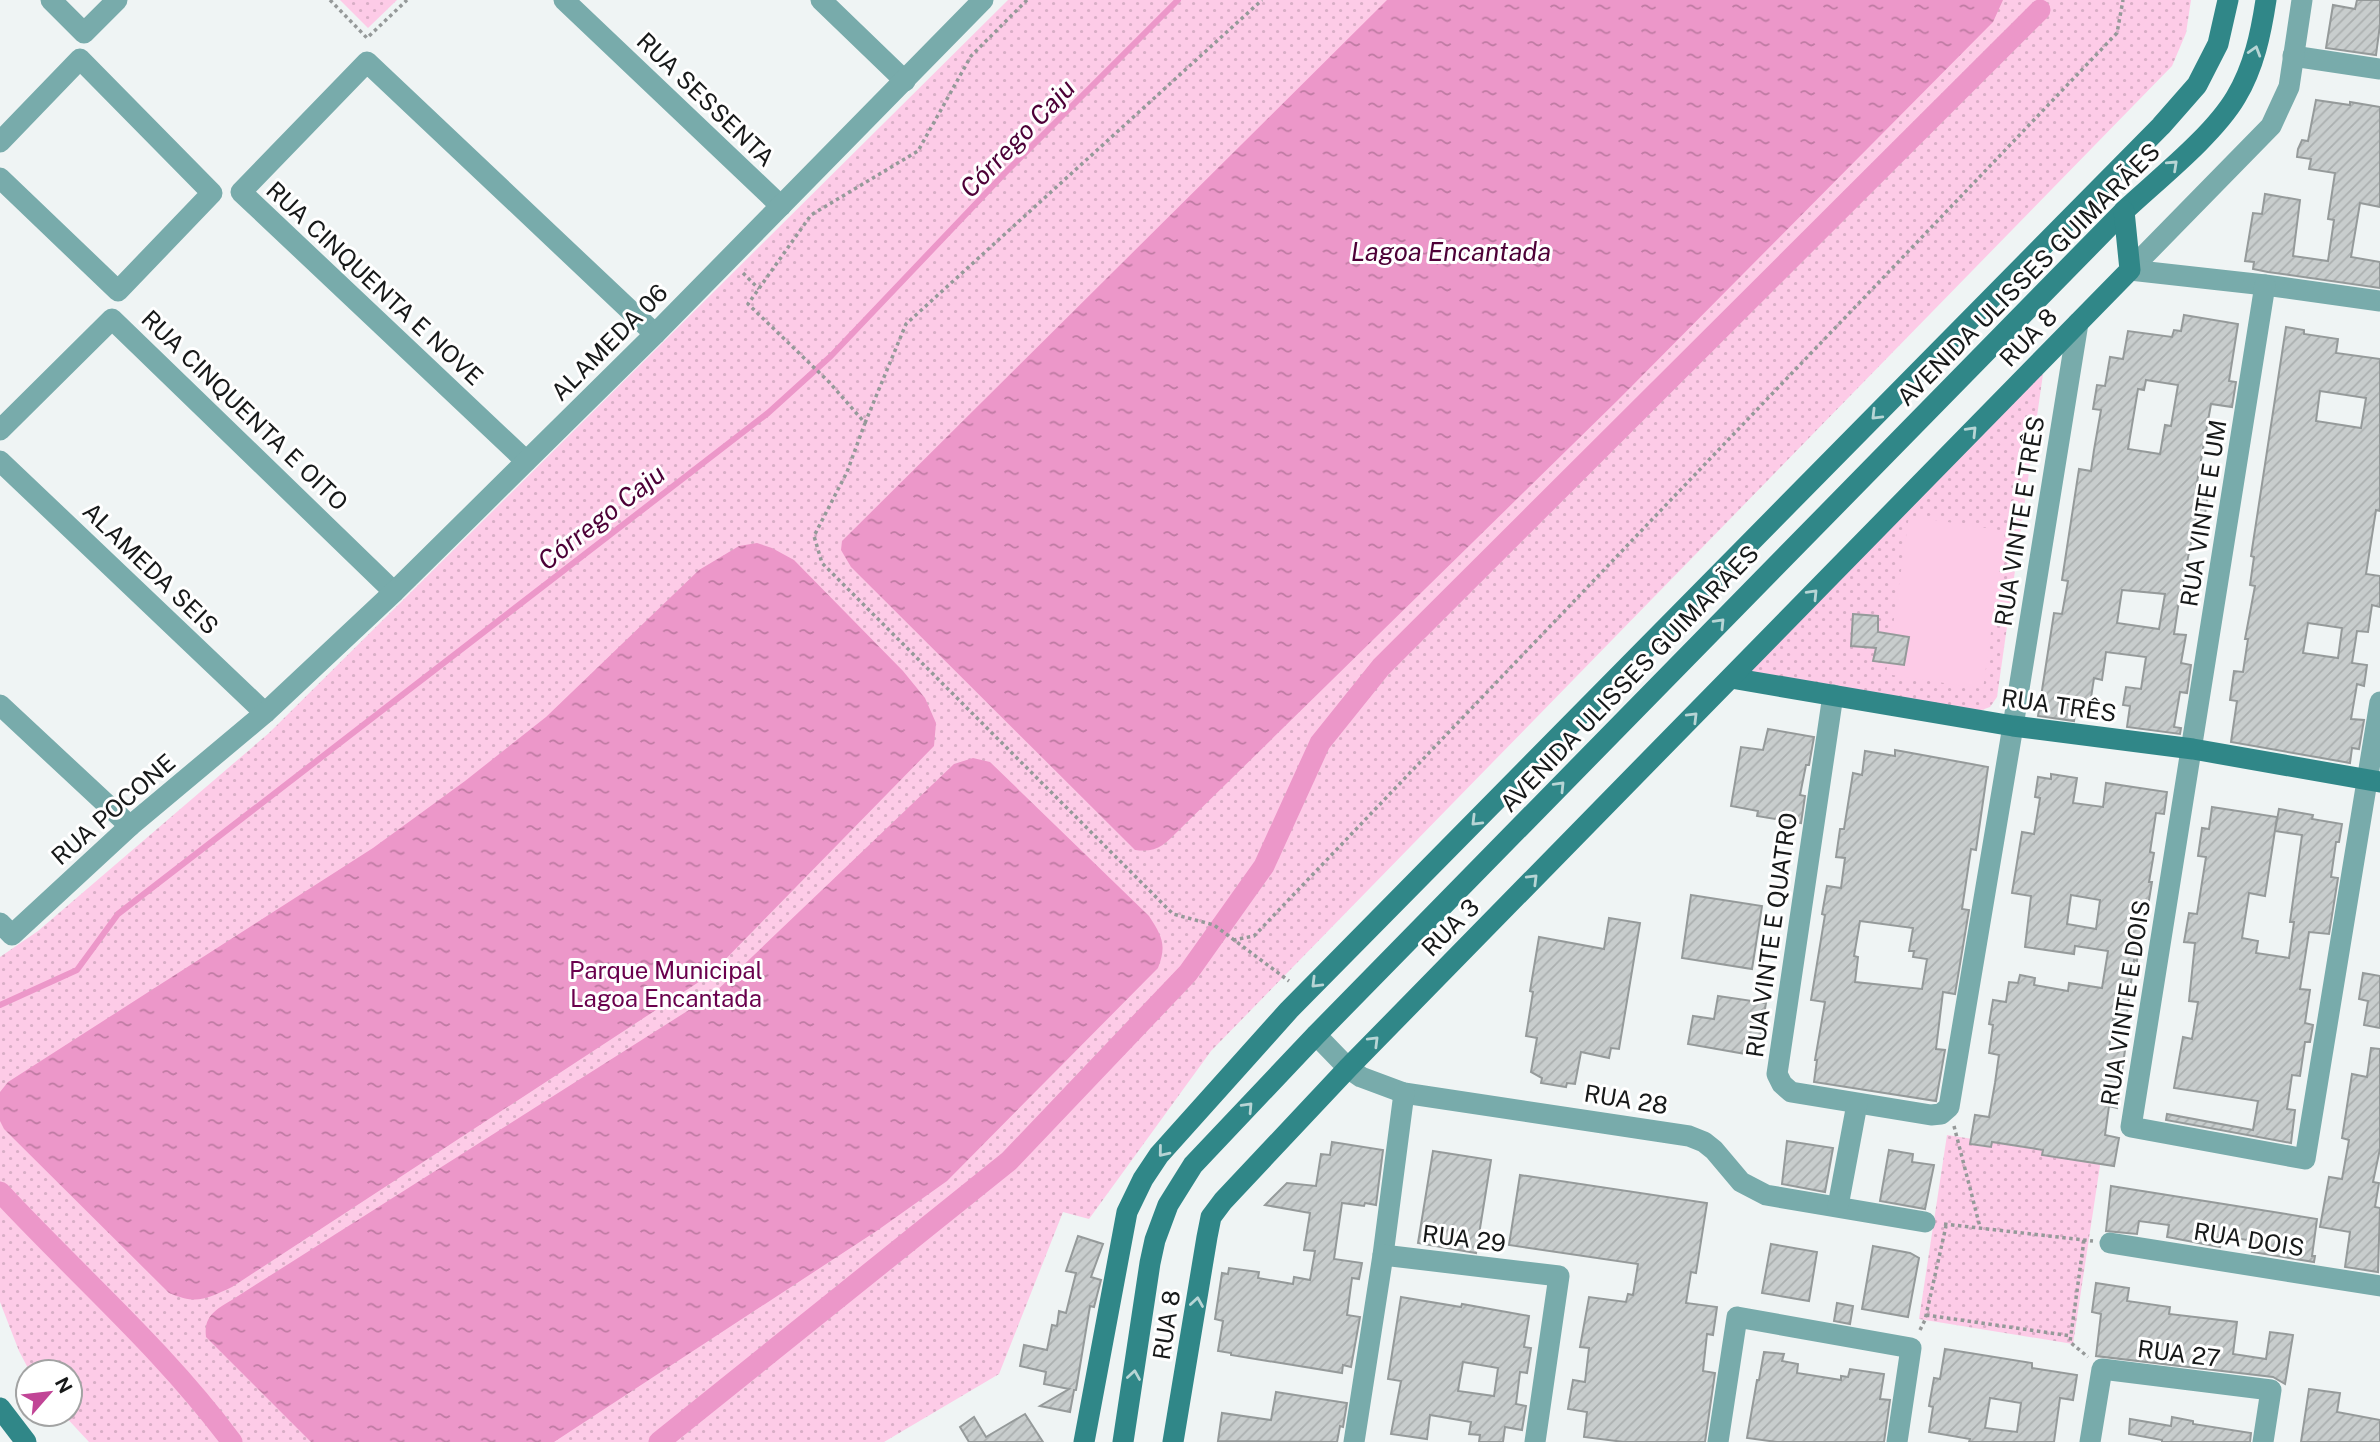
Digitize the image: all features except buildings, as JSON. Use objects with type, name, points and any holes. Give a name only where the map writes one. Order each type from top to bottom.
[{"type":"main road","name":"AVENIDA ULISSES GUIMARÃES","points":[[1083,1441],[1124,1227],[1133,1196],[1159,1155],[1306,993],[2161,127],[2197,85],[2218,44],[2228,0]]},
{"type":"main road","name":"AVENIDA ULISSES GUIMARÃES","points":[[1123,1442],[1152,1251],[1168,1205],[1194,1166],[1316,1035],[2124,211],[2210,130],[2235,98],[2253,57],[2261,32],[2266,0]]},
{"type":"main road","points":[[2124,211],[2130,270]]},
{"type":"main road","name":"RUA 8","points":[[1731,678],[2130,270]]},
{"type":"main road","name":"RUA TRÊS","points":[[1731,678],[2013,726],[2193,749],[2374,781]]},
{"type":"main road","name":"RUA 3","points":[[1212,1217],[1223,1201],[1348,1068],[1731,678]]},
{"type":"main road","points":[[1290,1010],[1316,1035]]},
{"type":"main road","name":"RUA 8","points":[[1173,1442],[1212,1217]]},
{"type":"main road","points":[[0,1408],[26,1442]]},
{"type":"street","points":[[51,0],[84,33],[117,0]]},
{"type":"street","name":"RUA SESSENTA","points":[[564,0],[781,206]]},
{"type":"street","points":[[821,0],[905,81]]},
{"type":"street","name":"ALAMEDA 06","points":[[265,713],[394,592],[655,334],[983,0]]},
{"type":"street","name":"RUA 8","points":[[2130,270],[2271,126],[2288,87],[2302,0]]},
{"type":"street","points":[[2293,55],[2380,69]]},
{"type":"street","points":[[0,142],[80,59],[212,193],[117,291],[0,178]]},
{"type":"street","name":"RUA CINQUENTA E NOVE","points":[[526,461],[241,192],[367,62],[655,334]]},
{"type":"street","points":[[2130,270],[2380,301]]},
{"type":"street","name":"RUA VINTE E UM","points":[[2193,749],[2265,285]]},
{"type":"street","name":"RUA CINQUENTA E OITO","points":[[0,430],[112,318],[394,592]]},
{"type":"street","name":"RUA VINTE E TRÊS","points":[[2013,726],[2077,323]]},
{"type":"street","name":"ALAMEDA SEIS","points":[[0,461],[265,713]]},
{"type":"street","name":"RUA VINTE E QUATRO","points":[[1832,695],[1777,1074],[1782,1084],[1791,1092],[1931,1115],[1941,1114],[1949,1107]]},
{"type":"street","points":[[2374,781],[2380,702]]},
{"type":"street","points":[[0,705],[130,826]]},
{"type":"street","name":"RUA POCONE","points":[[0,923],[12,935],[130,826],[265,713]]},
{"type":"street","points":[[1949,1107],[2013,726]]},
{"type":"street","name":"RUA VINTE E DOIS","points":[[2193,749],[2132,1127],[2305,1159],[2374,781]]},
{"type":"street","name":"RUA 28","points":[[1316,1035],[1348,1068],[1361,1077],[1404,1093],[1689,1136],[1714,1150],[1741,1182],[1766,1195],[1925,1222]]},
{"type":"street","points":[[1354,1442],[1383,1255],[1404,1093]]},
{"type":"street","points":[[1838,1206],[1857,1104]]},
{"type":"street","name":"RUA DOIS","points":[[2109,1242],[2380,1286]]},
{"type":"street","name":"RUA 29","points":[[1383,1255],[1559,1276],[1535,1442]]},
{"type":"street","points":[[1717,1442],[1737,1317],[1911,1348],[1897,1442]]},
{"type":"street","name":"RUA 27","points":[[2090,1442],[2102,1370],[2271,1390],[2263,1442]]},
{"type":"path","points":[[330,0],[367,38],[407,0]]},
{"type":"path","points":[[865,423],[830,382],[748,304],[811,215],[918,151],[971,56],[1027,0]]},
{"type":"path","points":[[1262,0],[906,324],[847,472],[814,536],[822,563],[1173,914],[1214,925],[1306,993]]},
{"type":"path","points":[[1233,940],[1254,936],[2117,33],[2123,0]]},
{"type":"path","points":[[1949,1107],[1980,1228]]},
{"type":"path","points":[[1925,1222],[2109,1242]]},
{"type":"path","points":[[1911,1348],[1926,1315],[1947,1224]]},
{"type":"path","points":[[2084,1240],[2070,1342],[2102,1370]]},
{"type":"path","points":[[1926,1315],[2071,1336]]},
{"type":"green space","points":[[340,0],[397,0],[368,28]]},
{"type":"green space","name":"Parque Municipal Lagoa Encantada","points":[[1008,0],[2191,0],[2186,33],[2172,66],[1211,1051],[1089,1219],[1063,1212],[999,1374],[884,1442],[89,1442],[76,1428],[84,1428],[84,1358],[23,1358],[0,1302],[0,957],[38,931],[269,733]]},
{"type":"green space","points":[[2044,367],[1997,697],[1990,707],[1979,711],[1751,673],[1749,662]]},
{"type":"green space","points":[[1909,516],[2005,531],[1983,689],[1886,674]]},
{"type":"green space","points":[[1947,1135],[2101,1159],[2073,1344],[1919,1319]]},
{"type":"water","name":"Lagoa Encantada","points":[[1387,0],[2003,0],[1993,22],[1618,400],[1174,835],[1155,849],[1135,850],[851,567],[841,550],[842,541]]},
{"type":"water","points":[[757,543],[794,560],[903,671],[925,698],[936,723],[934,746],[711,974],[232,1287],[201,1299],[187,1299],[169,1293],[4,1129],[0,1121],[0,1092],[8,1082],[373,848],[465,781],[546,717],[699,570],[739,546]]},
{"type":"water","points":[[973,758],[990,762],[1149,916],[1160,935],[1163,947],[1158,968],[947,1181],[878,1230],[554,1442],[311,1442],[206,1337],[207,1322],[219,1308],[711,996],[954,764]]},
{"type":"waterway","name":"Córrego Caju","points":[[0,1005],[77,970],[118,914],[768,413],[831,356],[1005,173],[1178,0]]},
{"type":"waterway","points":[[659,1442],[1009,1161],[1188,973],[1264,866],[1320,743],[1381,667],[2040,10]]},
{"type":"waterway","points":[[0,1192],[149,1344],[206,1408],[232,1442]]}]
